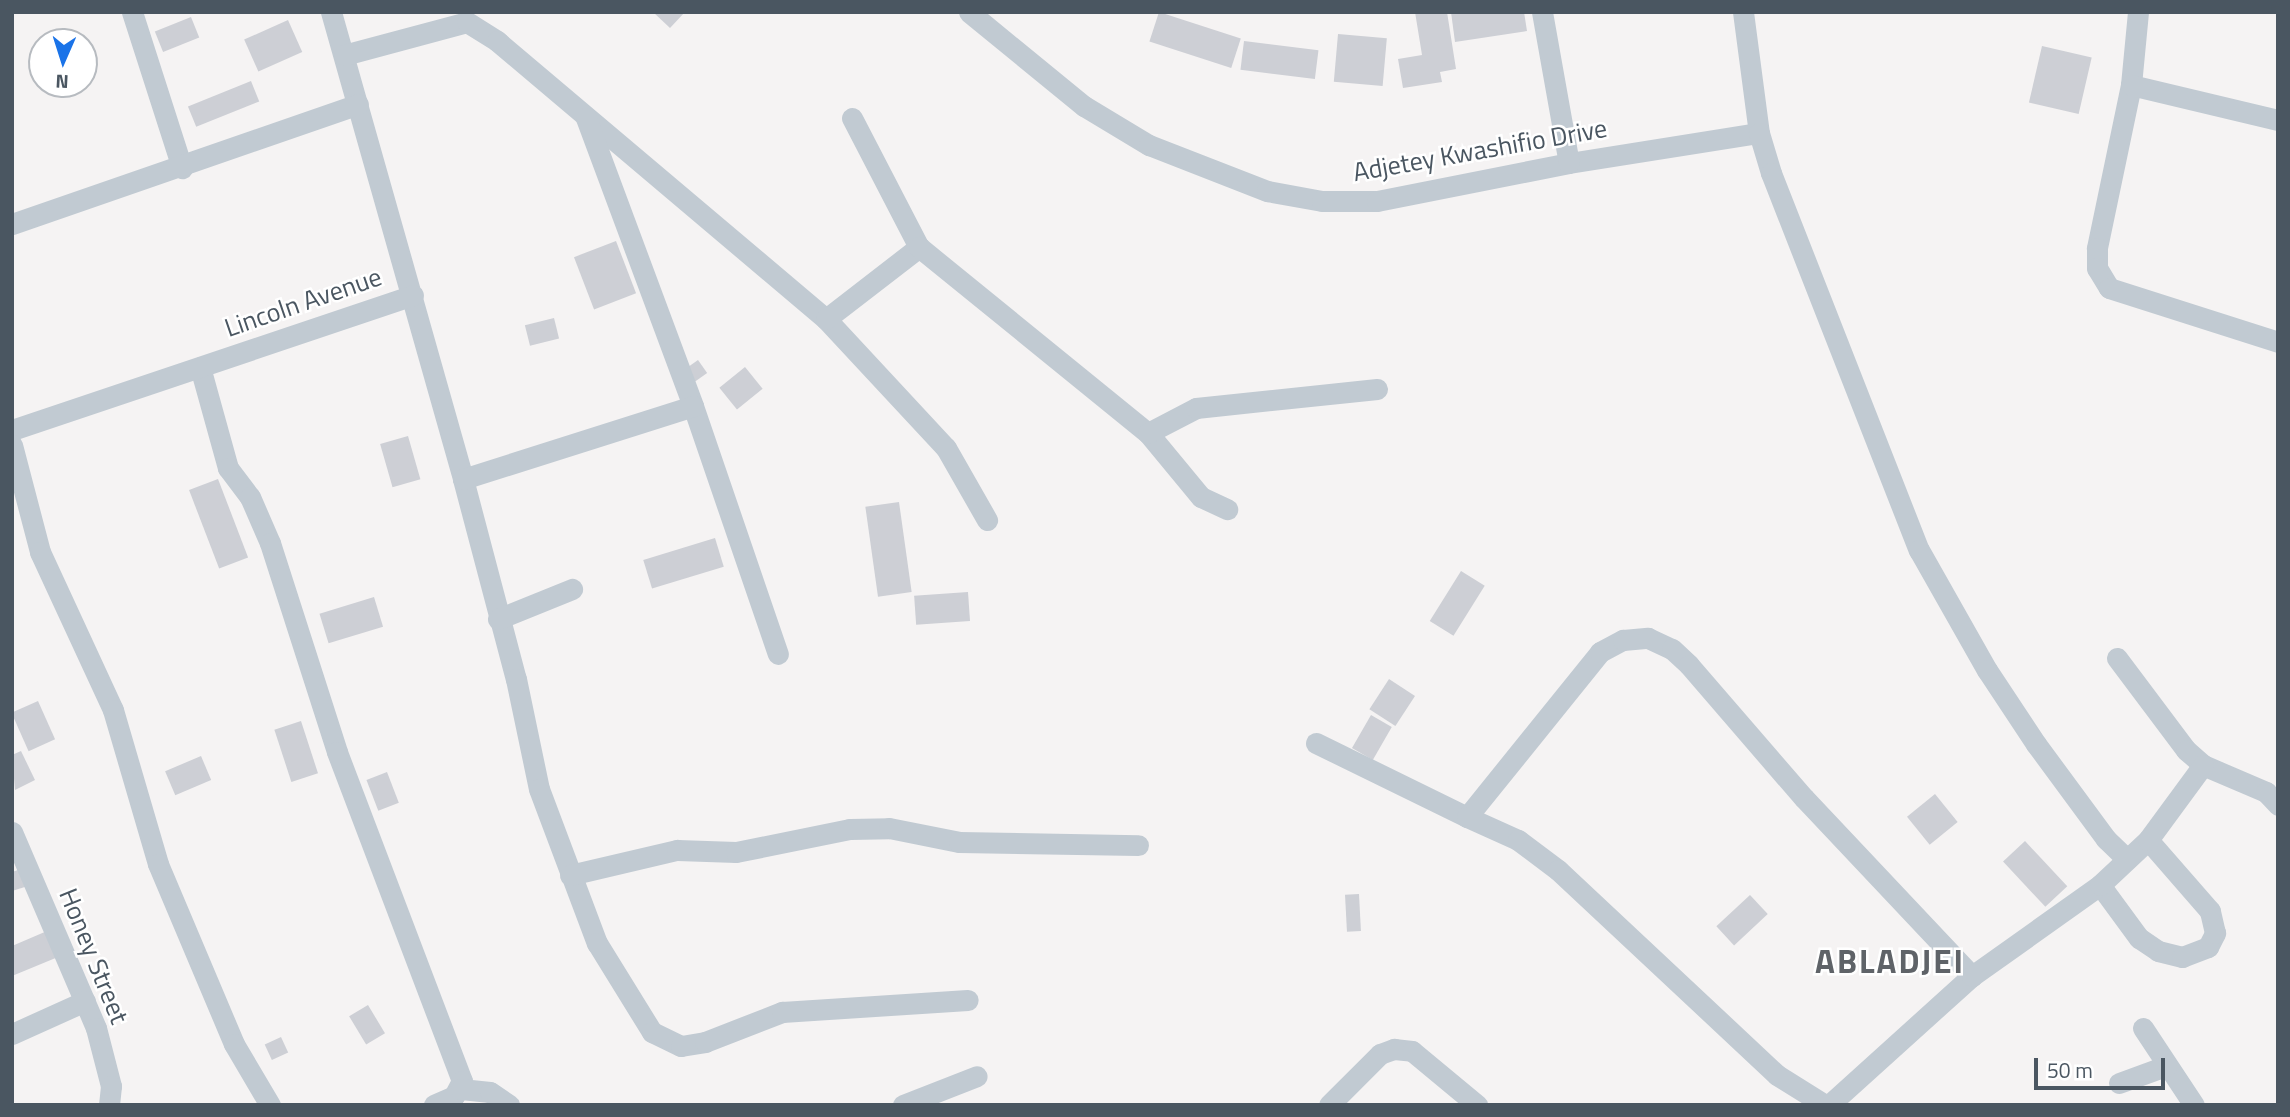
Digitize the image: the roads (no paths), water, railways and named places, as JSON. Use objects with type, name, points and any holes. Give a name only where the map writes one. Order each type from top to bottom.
[{"type":"street","points":[[132,12],[182,168]]},
{"type":"street","name":"Lincoln Avenue","points":[[12,430],[413,295],[331,12]]},
{"type":"street","name":"Adjetey Kwashifio Drive","points":[[969,12],[1084,106],[1149,145],[1267,191],[1322,201],[1377,201],[1569,163],[1759,133]]},
{"type":"street","points":[[1542,12],[1569,163]]},
{"type":"street","points":[[1743,12],[1759,133],[1919,550],[1942,595],[2036,744],[2105,839],[2127,859]]},
{"type":"street","points":[[2138,12],[2131,85],[2096,248],[2098,268],[2109,288],[2278,342]]},
{"type":"street","points":[[344,55],[465,17],[826,319],[946,447],[987,520]]},
{"type":"street","points":[[2131,85],[2278,120]]},
{"type":"street","points":[[12,224],[182,168],[358,104]]},
{"type":"street","points":[[585,116],[693,406],[778,654]]},
{"type":"street","points":[[852,118],[919,247],[1149,433],[1200,497],[1227,509]]},
{"type":"street","points":[[826,319],[919,247]]},
{"type":"street","points":[[413,295],[516,679],[539,789],[597,943],[652,1032],[681,1046],[705,1042],[782,1012],[968,1000]]},
{"type":"street","points":[[200,366],[228,468],[250,497],[270,543],[337,752],[462,1081],[461,1089]]},
{"type":"street","points":[[1149,433],[1196,408],[1377,389]]},
{"type":"street","points":[[463,479],[693,406]]},
{"type":"street","points":[[12,445],[40,552],[113,710],[158,864],[234,1044],[270,1105]]},
{"type":"street","points":[[498,619],[572,589]]},
{"type":"street","points":[[1467,817],[1600,652],[1623,640],[1648,638],[1672,649],[1689,666],[1804,798],[1972,975]]},
{"type":"street","points":[[2117,658],[2148,705],[2203,765],[2237,776],[2278,805]]},
{"type":"street","points":[[1316,743],[1518,840],[1558,870],[1777,1075],[1827,1105],[1972,975],[2101,885],[2148,840],[2203,765]]},
{"type":"street","points":[[570,875],[677,850],[736,852],[850,829],[889,828],[959,842],[1138,845]]},
{"type":"street","name":"Honey Street","points":[[12,832],[85,1001],[111,1086],[109,1105]]},
{"type":"street","points":[[2101,885],[2139,938],[2158,951],[2182,957],[2208,947],[2215,933],[2210,911],[2148,840]]},
{"type":"street","points":[[12,1034],[85,1001]]},
{"type":"street","points":[[2143,1028],[2194,1105]]},
{"type":"street","points":[[1329,1105],[1380,1054],[1394,1049],[1412,1051],[1477,1105]]},
{"type":"street","points":[[2119,1083],[2166,1066]]},
{"type":"street","points":[[903,1105],[978,1076]]},
{"type":"street","points":[[434,1105],[461,1089],[490,1092],[509,1105]]},
{"type":"district","name":"ABLADJEI","points":[[1890,962]]}]
